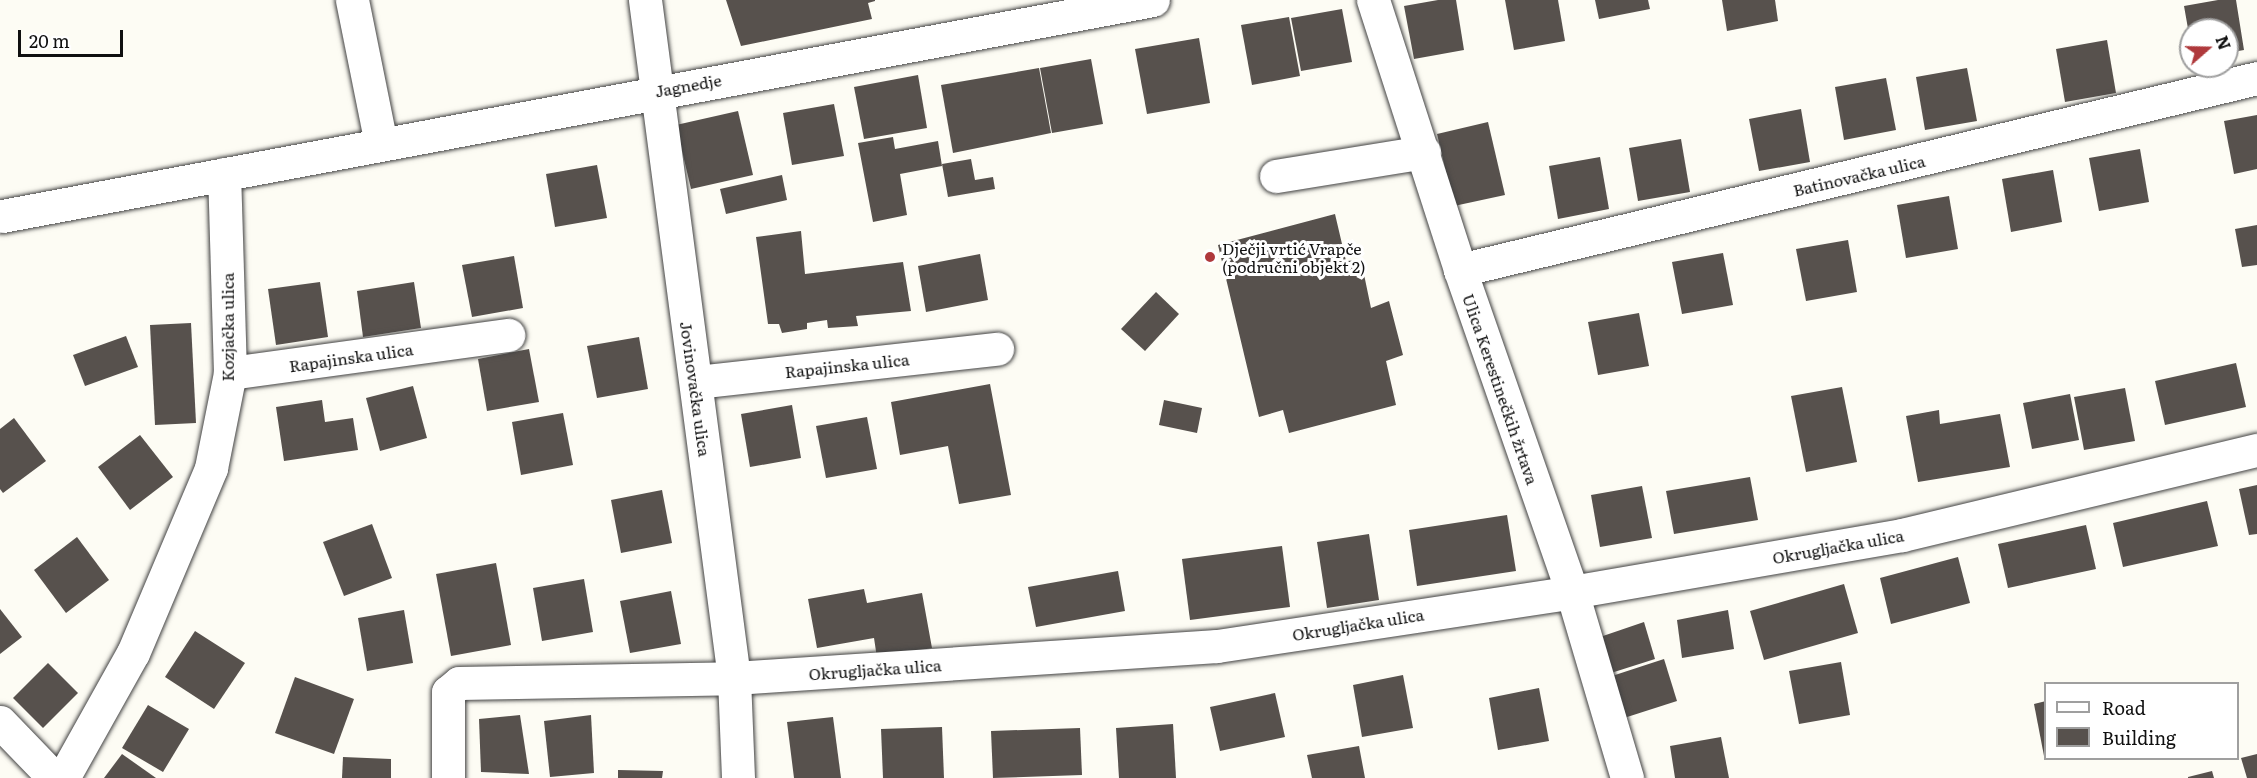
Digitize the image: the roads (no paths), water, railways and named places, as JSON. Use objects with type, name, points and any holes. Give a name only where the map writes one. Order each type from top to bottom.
[{"type":"street","points":[[352,0],[381,144]]},
{"type":"street","name":"Jovinovačka ulica","points":[[645,0],[655,91],[696,382],[734,678],[738,778]]},
{"type":"street","name":"Jagnedje","points":[[224,174],[655,91],[1153,0]]},
{"type":"street","name":"Ulica Kerestinečkih žrtava","points":[[1372,0],[1424,152],[1460,270],[1572,592],[1627,778]]},
{"type":"street","name":"Batinovačka ulica","points":[[1460,270],[2257,78]]},
{"type":"street","points":[[1276,176],[1424,152]]},
{"type":"street","points":[[2,216],[224,174]]},
{"type":"street","name":"Kozjačka ulica","points":[[63,778],[133,653],[211,468],[230,373],[224,174]]},
{"type":"street","name":"Rapajinska ulica","points":[[230,373],[508,335]]},
{"type":"street","name":"Rapajinska ulica","points":[[696,382],[997,349]]},
{"type":"street","name":"Okrugljačka ulica","points":[[448,778],[447,692],[459,683],[734,678],[1217,646],[1572,592],[1902,535],[2257,450]]},
{"type":"street","points":[[0,722],[54,778]]},
{"type":"place","name":"Dječji vrtić Vrapče (područni objekt 2)","points":[[1210,257]]}]
